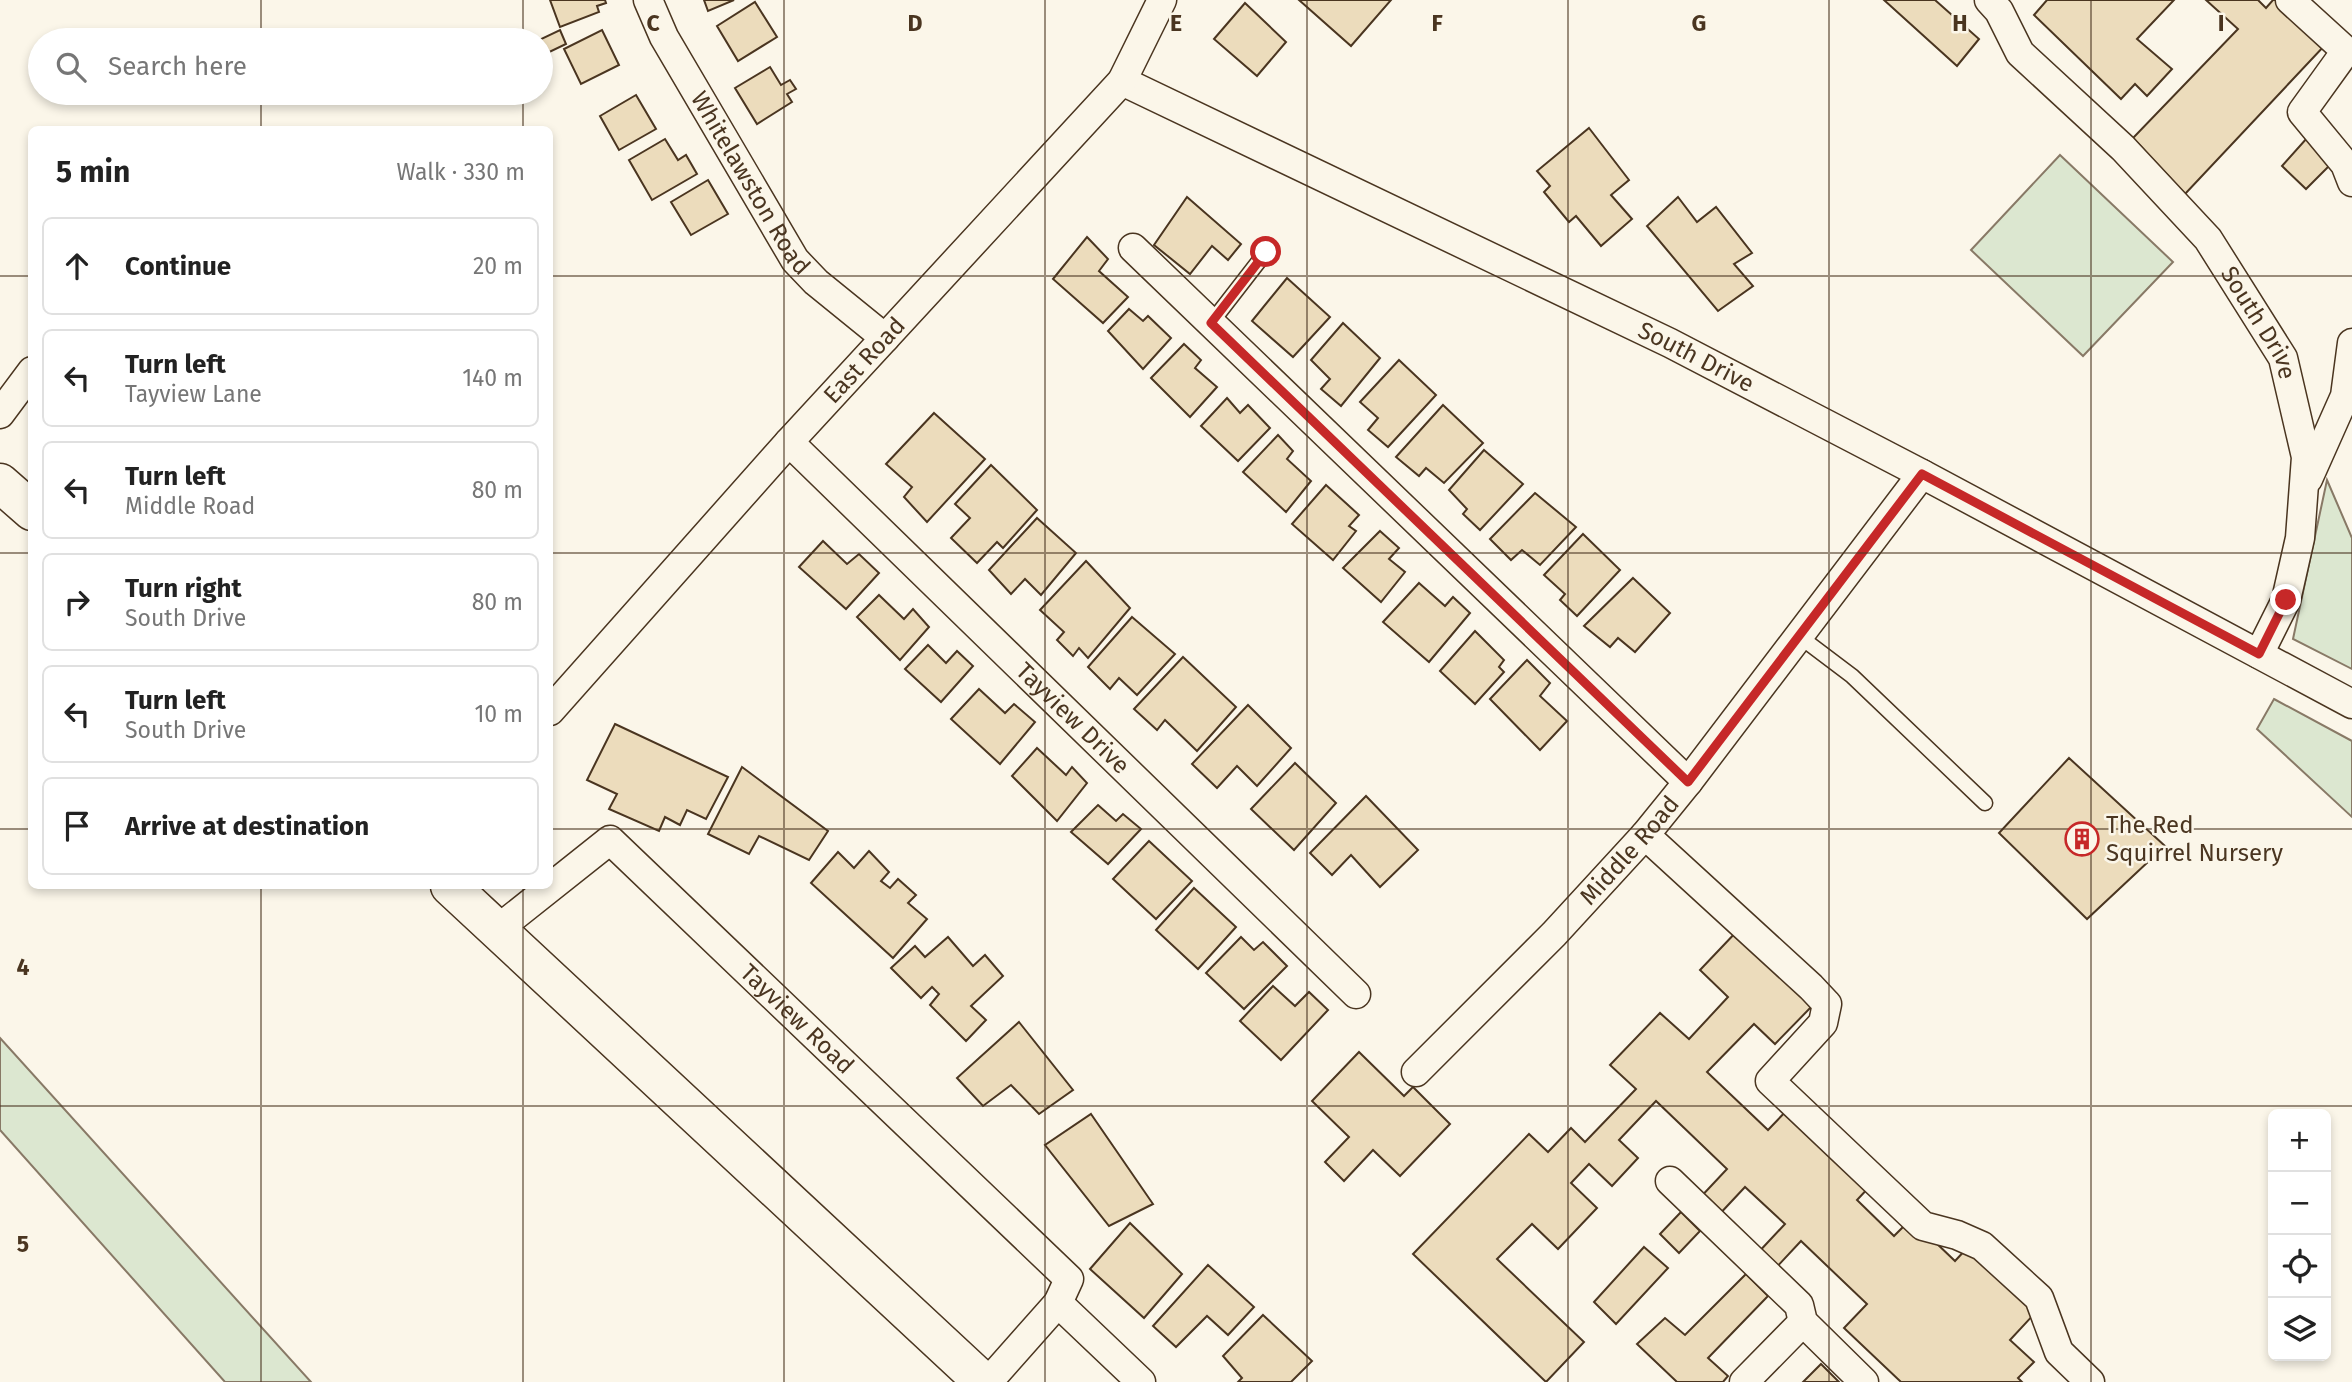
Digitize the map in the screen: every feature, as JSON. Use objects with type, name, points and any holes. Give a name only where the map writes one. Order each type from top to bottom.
[{"type":"street","name":"Whitelawston Road","points":[[648,0],[664,37],[795,260],[816,282],[885,338]]},
{"type":"street","name":"East Road","points":[[553,708],[789,442],[1122,81],[1162,0]]},
{"type":"street","name":"South Drive","points":[[1989,0],[1999,11],[2020,53],[2123,148],[2208,239],[2283,358],[2306,457],[2300,538],[2286,600],[2259,654]]},
{"type":"street","points":[[2290,0],[2346,51],[2302,111],[2345,164],[2352,183]]},
{"type":"street","name":"South Drive","points":[[1122,81],[1670,343],[1922,474],[2352,704]]},
{"type":"street","points":[[1133,248],[1688,782]]},
{"type":"street","name":"South Drive","points":[[2304,488],[2345,396],[2352,343]]},
{"type":"street","points":[[0,414],[28,376]]},
{"type":"street","name":"Tayview Drive","points":[[789,442],[1356,994]]},
{"type":"street","name":"Middle Road","points":[[1416,1072],[1554,934],[1645,835],[1922,474]]},
{"type":"street","points":[[0,483],[28,508]]},
{"type":"street","points":[[1645,835],[1827,1004],[1823,1023],[1770,1081],[1923,1226],[1957,1235],[1982,1246],[2039,1298],[2059,1352],[2090,1382]]},
{"type":"street","name":"Tayview Road","points":[[553,885],[610,840],[1069,1279],[1059,1303]]},
{"type":"street","points":[[453,889],[985,1382],[1059,1303],[1141,1382]]},
{"type":"street","name":"Tayview Road","points":[[498,929],[548,889]]},
{"type":"street","points":[[1670,1181],[1799,1305],[1803,1322],[1864,1382]]},
{"type":"street","points":[[1744,1382],[1803,1322]]},
{"type":"lane","points":[[1211,323],[1266,252]]},
{"type":"lane","points":[[1800,636],[1852,676],[1985,803]]},
{"type":"green space","points":[[2060,155],[2173,262],[2083,356],[1971,250]]},
{"type":"green space","points":[[2327,480],[2352,538],[2352,669],[2293,639]]},
{"type":"green space","points":[[2274,699],[2352,741],[2352,817],[2257,729]]},
{"type":"green space","points":[[0,1038],[311,1382],[225,1382],[0,1130]]},
{"type":"building","points":[[550,0],[605,0],[606,3],[597,6],[599,12],[560,27]]},
{"type":"building","points":[[704,0],[734,0],[708,11]]},
{"type":"building","points":[[1299,0],[1391,0],[1351,46]]},
{"type":"building","points":[[1884,0],[1935,0],[1979,39],[1957,66]]},
{"type":"building","points":[[2047,0],[2174,0],[2137,39],[2172,69],[2147,96],[2135,84],[2121,99],[2034,15]]},
{"type":"building","points":[[2206,0],[2258,0],[2266,8],[2273,0],[2281,0],[2326,44],[2185,194],[2133,138],[2238,29]]},
{"type":"building","points":[[755,2],[777,37],[738,61],[717,26]]},
{"type":"building","points":[[1245,3],[1286,42],[1257,76],[1214,39]]},
{"type":"building","points":[[560,30],[566,44],[553,50],[553,33]]},
{"type":"building","points":[[602,30],[619,65],[581,84],[564,49]]},
{"type":"building","points":[[770,67],[781,85],[790,80],[796,89],[787,94],[792,102],[757,124],[735,88]]},
{"type":"building","points":[[636,95],[656,129],[619,150],[600,116]]},
{"type":"building","points":[[1589,128],[1629,180],[1611,195],[1632,219],[1601,246],[1576,216],[1569,222],[1544,192],[1550,186],[1537,171]]},
{"type":"building","points":[[2307,138],[2331,164],[2306,189],[2282,166]]},
{"type":"building","points":[[665,139],[678,160],[686,155],[697,174],[652,200],[629,160]]},
{"type":"building","points":[[708,180],[728,214],[691,235],[671,202]]},
{"type":"building","points":[[1187,197],[1241,244],[1228,260],[1212,246],[1190,274],[1154,245]]},
{"type":"building","points":[[1678,197],[1697,222],[1716,207],[1752,253],[1734,264],[1753,286],[1718,311],[1647,226]]},
{"type":"building","points":[[1087,237],[1108,259],[1099,271],[1128,297],[1103,323],[1053,279]]},
{"type":"building","points":[[1287,278],[1330,317],[1293,357],[1252,321]]},
{"type":"building","points":[[1129,309],[1143,321],[1148,316],[1171,338],[1143,369],[1108,331]]},
{"type":"building","points":[[1343,323],[1380,358],[1341,406],[1321,389],[1330,379],[1311,360]]},
{"type":"building","points":[[1184,344],[1201,360],[1195,368],[1217,387],[1190,417],[1151,378]]},
{"type":"building","points":[[1399,360],[1436,395],[1388,447],[1368,430],[1378,418],[1360,402]]},
{"type":"building","points":[[1227,398],[1240,413],[1248,405],[1270,428],[1238,461],[1201,426]]},
{"type":"building","points":[[1443,405],[1483,443],[1444,483],[1426,468],[1419,476],[1396,457]]},
{"type":"building","points":[[934,413],[985,459],[927,522],[904,497],[912,487],[886,464]]},
{"type":"building","points":[[1278,435],[1293,451],[1287,459],[1311,481],[1286,512],[1243,472]]},
{"type":"building","points":[[1484,450],[1523,484],[1480,530],[1463,514],[1467,509],[1449,490]]},
{"type":"building","points":[[991,465],[1037,510],[1003,548],[997,542],[977,563],[951,538],[970,518],[955,504]]},
{"type":"building","points":[[1326,485],[1359,515],[1349,526],[1356,531],[1333,560],[1292,524]]},
{"type":"building","points":[[1535,493],[1576,527],[1540,565],[1522,550],[1511,560],[1490,539]]},
{"type":"building","points":[[1037,518],[1076,553],[1041,595],[1025,579],[1011,594],[989,570]]},
{"type":"building","points":[[1380,531],[1399,548],[1389,559],[1405,572],[1381,602],[1343,568]]},
{"type":"building","points":[[1583,534],[1620,570],[1577,616],[1560,600],[1565,594],[1544,575]]},
{"type":"building","points":[[823,541],[847,564],[859,554],[879,573],[846,609],[799,567]]},
{"type":"building","points":[[1086,561],[1130,608],[1088,658],[1079,648],[1073,656],[1057,640],[1064,632],[1040,610]]},
{"type":"building","points":[[1633,578],[1670,613],[1635,652],[1618,638],[1610,647],[1584,626]]},
{"type":"building","points":[[1419,583],[1445,606],[1453,597],[1470,613],[1429,662],[1383,622]]},
{"type":"building","points":[[879,595],[904,619],[913,609],[929,627],[900,660],[857,617]]},
{"type":"building","points":[[1132,617],[1175,654],[1137,695],[1119,678],[1110,689],[1088,667]]},
{"type":"building","points":[[1475,631],[1504,660],[1499,667],[1504,672],[1475,704],[1440,671]]},
{"type":"building","points":[[928,645],[946,663],[957,651],[973,666],[941,702],[905,669]]},
{"type":"building","points":[[1183,657],[1236,707],[1197,751],[1165,720],[1157,730],[1134,709]]},
{"type":"building","points":[[1527,660],[1550,683],[1540,696],[1567,721],[1540,750],[1490,699]]},
{"type":"building","points":[[979,689],[1005,713],[1014,704],[1035,722],[1000,764],[951,719]]},
{"type":"building","points":[[1248,705],[1291,748],[1257,786],[1237,766],[1217,788],[1192,764]]},
{"type":"building","points":[[615,724],[728,777],[706,819],[687,810],[680,825],[665,817],[659,831],[609,809],[617,794],[587,780]]},
{"type":"building","points":[[1037,748],[1066,775],[1072,767],[1087,783],[1057,821],[1012,776]]},
{"type":"building","name":"The Red Squirrel Nursery","points":[[2069,758],[2165,846],[2087,919],[1999,833]]},
{"type":"building","points":[[1295,763],[1336,803],[1294,850],[1251,809]]},
{"type":"building","points":[[742,767],[828,831],[809,860],[759,836],[749,854],[708,834]]},
{"type":"building","points":[[1366,796],[1418,850],[1380,887],[1351,855],[1332,875],[1310,853]]},
{"type":"building","points":[[1098,805],[1116,821],[1123,814],[1141,829],[1108,864],[1071,832]]},
{"type":"building","points":[[1149,841],[1192,881],[1156,919],[1113,879]]},
{"type":"building","points":[[869,851],[889,872],[881,881],[890,888],[898,879],[916,895],[908,903],[927,919],[893,958],[811,883],[838,852],[854,868]]},
{"type":"building","points":[[1194,888],[1236,927],[1198,969],[1156,930]]},
{"type":"building","points":[[1739,929],[1816,1002],[1775,1044],[1754,1024],[1707,1072],[1768,1130],[1790,1107],[1872,1184],[1857,1200],[1894,1236],[1911,1219],[1955,1261],[1968,1247],[2036,1312],[2010,1340],[2034,1362],[2018,1378],[2022,1382],[1901,1382],[1844,1328],[1867,1304],[1801,1241],[1773,1271],[1755,1256],[1785,1224],[1745,1187],[1715,1219],[1696,1202],[1727,1169],[1656,1101],[1619,1140],[1638,1158],[1612,1186],[1589,1164],[1571,1183],[1597,1208],[1558,1249],[1532,1224],[1497,1259],[1584,1342],[1546,1382],[1413,1254],[1529,1134],[1548,1152],[1571,1128],[1585,1142],[1636,1089],[1610,1065],[1660,1013],[1689,1039],[1728,997],[1700,970]]},
{"type":"building","points":[[948,937],[973,966],[985,955],[1003,976],[971,1006],[986,1020],[966,1041],[930,1005],[939,994],[932,987],[921,998],[891,968],[915,946],[925,957]]},
{"type":"building","points":[[1241,937],[1254,950],[1263,942],[1287,966],[1244,1009],[1206,973]]},
{"type":"building","points":[[1273,986],[1295,1006],[1309,992],[1328,1010],[1281,1060],[1240,1021]]},
{"type":"building","points":[[1019,1022],[1073,1090],[1039,1114],[1011,1085],[983,1106],[957,1078]]},
{"type":"building","points":[[1359,1052],[1404,1096],[1413,1087],[1450,1124],[1400,1176],[1373,1150],[1344,1181],[1325,1162],[1349,1137],[1312,1101]]},
{"type":"building","points":[[1091,1114],[1153,1204],[1109,1226],[1045,1145]]},
{"type":"building","points":[[1681,1212],[1700,1231],[1679,1253],[1660,1234]]},
{"type":"building","points":[[1130,1223],[1182,1274],[1144,1318],[1090,1269]]},
{"type":"building","points":[[1644,1247],[1668,1268],[1616,1324],[1594,1302]]},
{"type":"building","points":[[1208,1265],[1254,1307],[1228,1335],[1207,1316],[1176,1347],[1153,1326]]},
{"type":"building","points":[[1746,1274],[1768,1296],[1708,1358],[1728,1376],[1723,1382],[1677,1382],[1637,1344],[1665,1318],[1685,1335]]},
{"type":"building","points":[[1263,1315],[1312,1361],[1291,1382],[1238,1382],[1242,1378],[1223,1356]]},
{"type":"building","points":[[1821,1364],[1839,1382],[1803,1382]]},
{"type":"place","name":"The Red Squirrel Nursery","points":[[2082,839]]},
{"type":"route","points":[[1266,252],[1211,323],[1688,782],[1922,474],[2259,654],[2286,600]]}]
